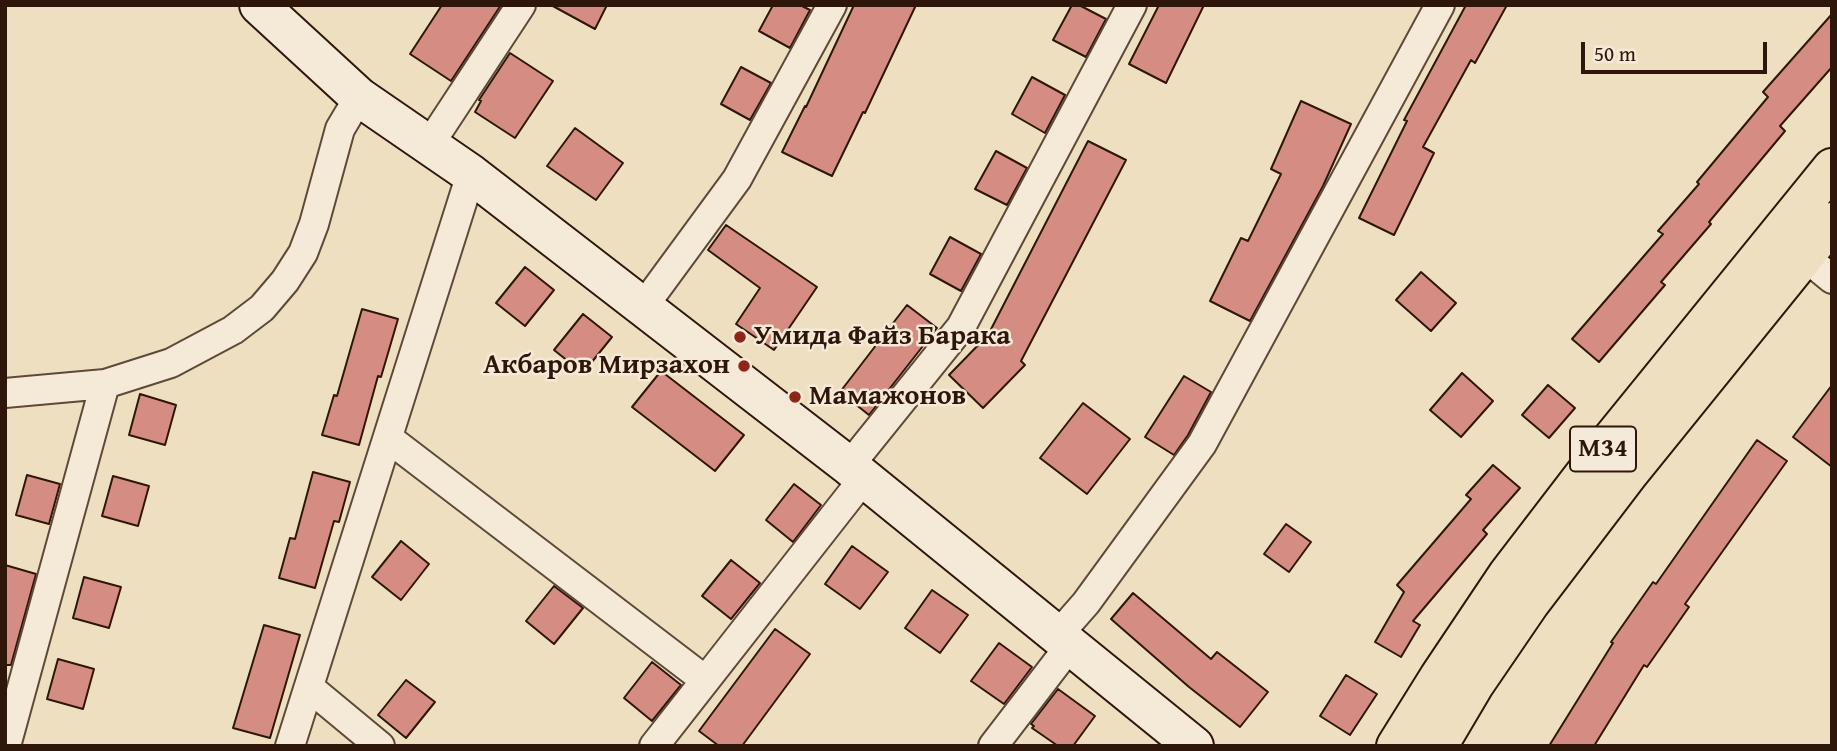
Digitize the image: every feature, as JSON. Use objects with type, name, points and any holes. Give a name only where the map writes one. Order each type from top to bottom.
[{"type":"main road","name":"M34","points":[[1396,746],[1508,574],[1603,450],[1832,168]]},
{"type":"main road","name":"M34","points":[[1438,746],[1530,603],[1629,472],[1818,267],[1832,222]]},
{"type":"street","points":[[259,5],[359,97],[471,174],[856,472],[1194,746]]},
{"type":"street","points":[[429,145],[521,5]]},
{"type":"street","points":[[643,307],[737,179],[832,5]]},
{"type":"street","points":[[654,746],[705,680],[961,327],[1132,5]]},
{"type":"street","points":[[993,746],[1086,603],[1202,444],[1440,5]]},
{"type":"street","points":[[5,393],[105,384],[171,363],[233,330],[270,299],[303,253],[314,224],[340,129],[359,97]]},
{"type":"street","points":[[290,746],[471,174]]},
{"type":"street","points":[[6,746],[105,384]]},
{"type":"street","points":[[388,438],[705,680]]},
{"type":"street","points":[[310,688],[380,746]]},
{"type":"building","points":[[442,5],[501,5],[451,81],[410,54]]},
{"type":"building","points":[[551,5],[607,5],[595,29]]},
{"type":"building","points":[[773,5],[800,5],[810,10],[790,48],[759,31]]},
{"type":"building","points":[[854,5],[916,5],[832,176],[782,152]]},
{"type":"building","points":[[1072,5],[1079,5],[1106,19],[1086,57],[1053,40]]},
{"type":"building","points":[[1159,5],[1204,5],[1166,83],[1129,64]]},
{"type":"building","points":[[1466,5],[1507,5],[1475,63],[1471,60],[1423,147],[1434,153],[1394,235],[1359,218],[1407,121],[1404,120]]},
{"type":"building","points":[[1832,14],[1832,67],[1780,126],[1785,131],[1661,282],[1665,285],[1599,362],[1572,339],[1663,234],[1658,231],[1768,97],[1763,92]]},
{"type":"building","points":[[510,53],[553,81],[515,138],[475,112],[481,101],[479,100]]},
{"type":"building","points":[[741,67],[771,83],[750,120],[721,104]]},
{"type":"building","points":[[1032,77],[1065,95],[1045,133],[1012,114]]},
{"type":"building","points":[[1301,101],[1351,124],[1323,186],[1250,321],[1210,301],[1241,238],[1248,241],[1281,174],[1271,169]]},
{"type":"building","points":[[575,128],[623,163],[596,200],[547,166]]},
{"type":"building","points":[[1088,141],[1126,160],[1021,361],[1025,365],[983,408],[949,375],[988,335]]},
{"type":"building","points":[[996,151],[1027,168],[1007,205],[975,189]]},
{"type":"building","points":[[726,225],[817,287],[774,350],[736,324],[760,288],[708,250]]},
{"type":"building","points":[[950,237],[981,254],[961,291],[930,274]]},
{"type":"building","points":[[525,267],[554,290],[525,326],[496,303]]},
{"type":"building","points":[[1421,272],[1456,303],[1431,331],[1396,300]]},
{"type":"building","points":[[907,305],[937,328],[869,415],[840,392]]},
{"type":"building","points":[[362,309],[398,319],[381,377],[378,376],[359,445],[322,435],[334,395],[337,396]]},
{"type":"building","points":[[583,314],[612,337],[583,373],[554,350]]},
{"type":"building","points":[[661,371],[744,435],[715,471],[632,407]]},
{"type":"building","points":[[1462,373],[1493,401],[1461,437],[1430,410]]},
{"type":"building","points":[[1184,376],[1211,392],[1174,455],[1145,437]]},
{"type":"building","points":[[1548,385],[1575,408],[1549,438],[1522,415]]},
{"type":"building","points":[[1832,385],[1832,467],[1793,437]]},
{"type":"building","points":[[140,394],[176,405],[165,445],[129,435]]},
{"type":"building","points":[[1083,403],[1130,439],[1087,494],[1040,458]]},
{"type":"building","points":[[1757,440],[1787,461],[1685,604],[1689,607],[1647,667],[1644,665],[1594,746],[1549,746],[1613,643],[1611,642],[1653,582],[1656,584]]},
{"type":"building","points":[[1493,465],[1520,488],[1483,530],[1487,534],[1413,621],[1420,625],[1401,657],[1375,642],[1404,592],[1397,585],[1471,499],[1466,495]]},
{"type":"building","points":[[313,472],[350,482],[339,522],[334,521],[315,588],[279,578],[290,538],[295,539]]},
{"type":"building","points":[[27,475],[60,484],[49,524],[16,515]]},
{"type":"building","points":[[113,476],[149,486],[138,526],[102,516]]},
{"type":"building","points":[[794,484],[821,505],[793,542],[766,520]]},
{"type":"building","points":[[1286,524],[1311,542],[1289,572],[1264,554]]},
{"type":"building","points":[[401,541],[429,564],[401,600],[372,577]]},
{"type":"building","points":[[852,546],[888,572],[860,609],[825,584]]},
{"type":"building","points":[[731,560],[760,583],[731,619],[702,596]]},
{"type":"building","points":[[5,565],[36,574],[11,665],[5,665]]},
{"type":"building","points":[[84,577],[121,587],[109,628],[73,618]]},
{"type":"building","points":[[554,586],[583,608],[554,644],[526,621]]},
{"type":"building","points":[[932,590],[968,615],[940,653],[905,628]]},
{"type":"building","points":[[1133,593],[1211,659],[1217,652],[1268,692],[1240,727],[1111,619]]},
{"type":"building","points":[[264,625],[300,635],[270,738],[233,728]]},
{"type":"building","points":[[775,629],[810,654],[742,746],[719,746],[699,731]]},
{"type":"building","points":[[999,643],[1032,667],[1004,704],[971,681]]},
{"type":"building","points":[[58,659],[94,669],[83,709],[47,699]]},
{"type":"building","points":[[652,662],[681,685],[652,721],[624,698]]},
{"type":"building","points":[[1346,675],[1377,694],[1350,735],[1320,716]]},
{"type":"building","points":[[406,680],[435,702],[406,738],[378,715]]},
{"type":"building","points":[[1058,689],[1095,716],[1073,746],[1058,746],[1032,728],[1034,726],[1031,724]]},
{"type":"place","name":"Умида Файз Барака","points":[[740,337]]},
{"type":"place","name":"Акбаров Мирзахон","points":[[744,366]]},
{"type":"place","name":"Мамажонов","points":[[795,397]]}]
